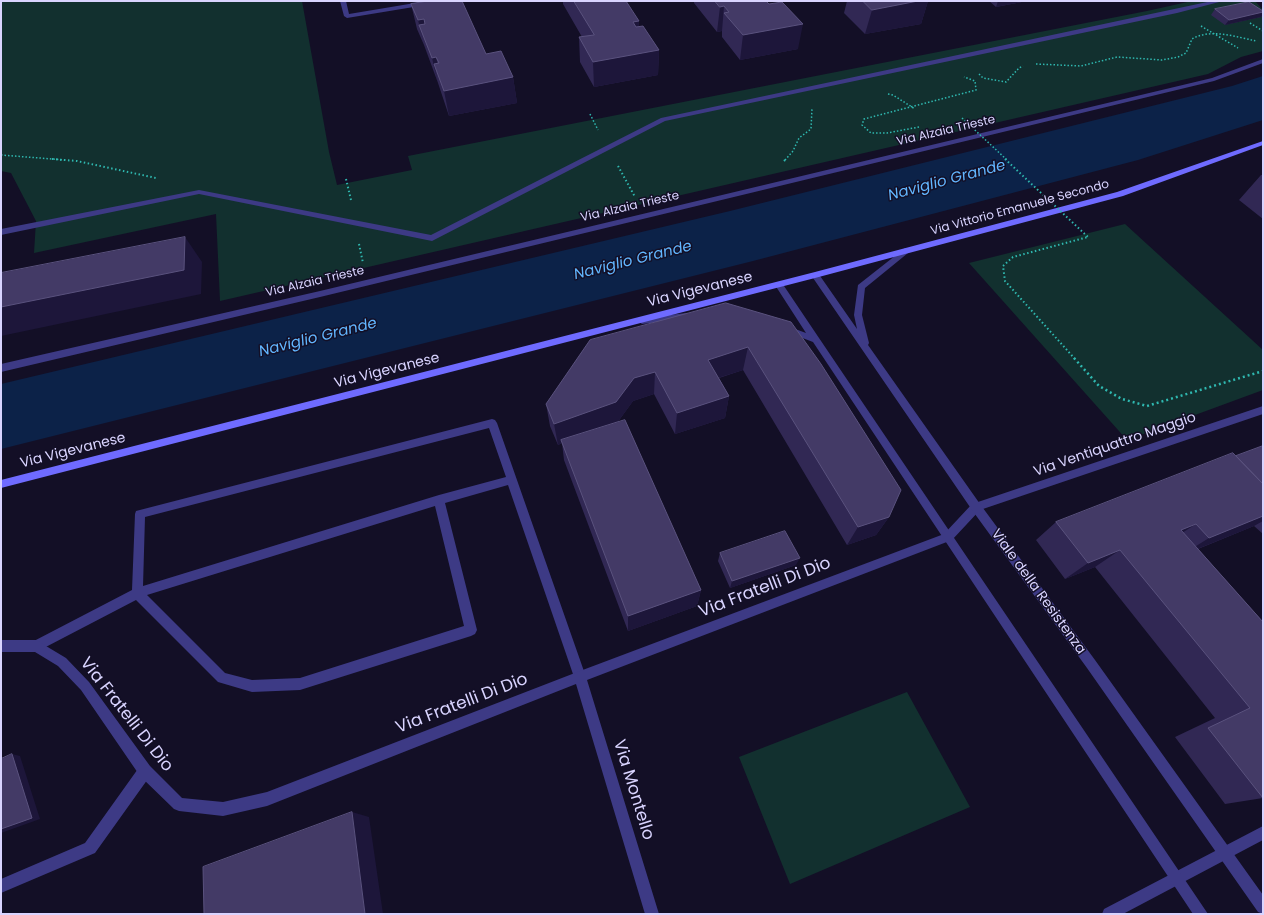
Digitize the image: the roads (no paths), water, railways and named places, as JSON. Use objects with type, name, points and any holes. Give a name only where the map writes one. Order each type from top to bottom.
[{"type":"main road","name":"Via Vittorio Emanuele Secondo","points":[[779,285],[1120,194],[1263,143]]},
{"type":"main road","name":"Via Vigevanese","points":[[1,484],[779,285]]},
{"type":"street","points":[[343,1],[347,16],[438,1]]},
{"type":"street","points":[[1,232],[199,192],[432,238],[663,118],[1220,1]]},
{"type":"street","name":"Via Alzaia Trieste","points":[[1,368],[320,294],[1206,81],[1263,61]]},
{"type":"street","points":[[866,349],[858,315],[861,288],[905,251]]},
{"type":"street","name":"Viale della Resistenza","points":[[815,275],[976,507],[1091,664],[1263,907]]},
{"type":"street","points":[[779,285],[1201,914]]},
{"type":"street","points":[[638,321],[696,315]]},
{"type":"street","points":[[776,325],[816,340]]},
{"type":"street","name":"Via Ventiquattro Maggio","points":[[976,507],[1263,410]]},
{"type":"street","name":"Via Montello","points":[[138,593],[140,514],[492,423],[580,676],[652,914]]},
{"type":"street","points":[[1,646],[36,646],[138,593],[439,500],[512,480]]},
{"type":"street","points":[[138,593],[222,678],[252,686],[300,684],[471,630],[439,500]]},
{"type":"street","name":"Via Fratelli Di Dio","points":[[36,646],[62,662],[85,686],[145,771],[179,804],[223,809],[267,799],[580,676],[948,537],[976,507]]},
{"type":"street","points":[[1,886],[90,848],[145,771]]},
{"type":"street","points":[[1109,914],[1263,833]]},
{"type":"water","name":"Naviglio Grande","points":[[1263,76],[1263,120],[1138,160],[753,261],[1,449],[1,384],[730,211],[1232,86]]}]
